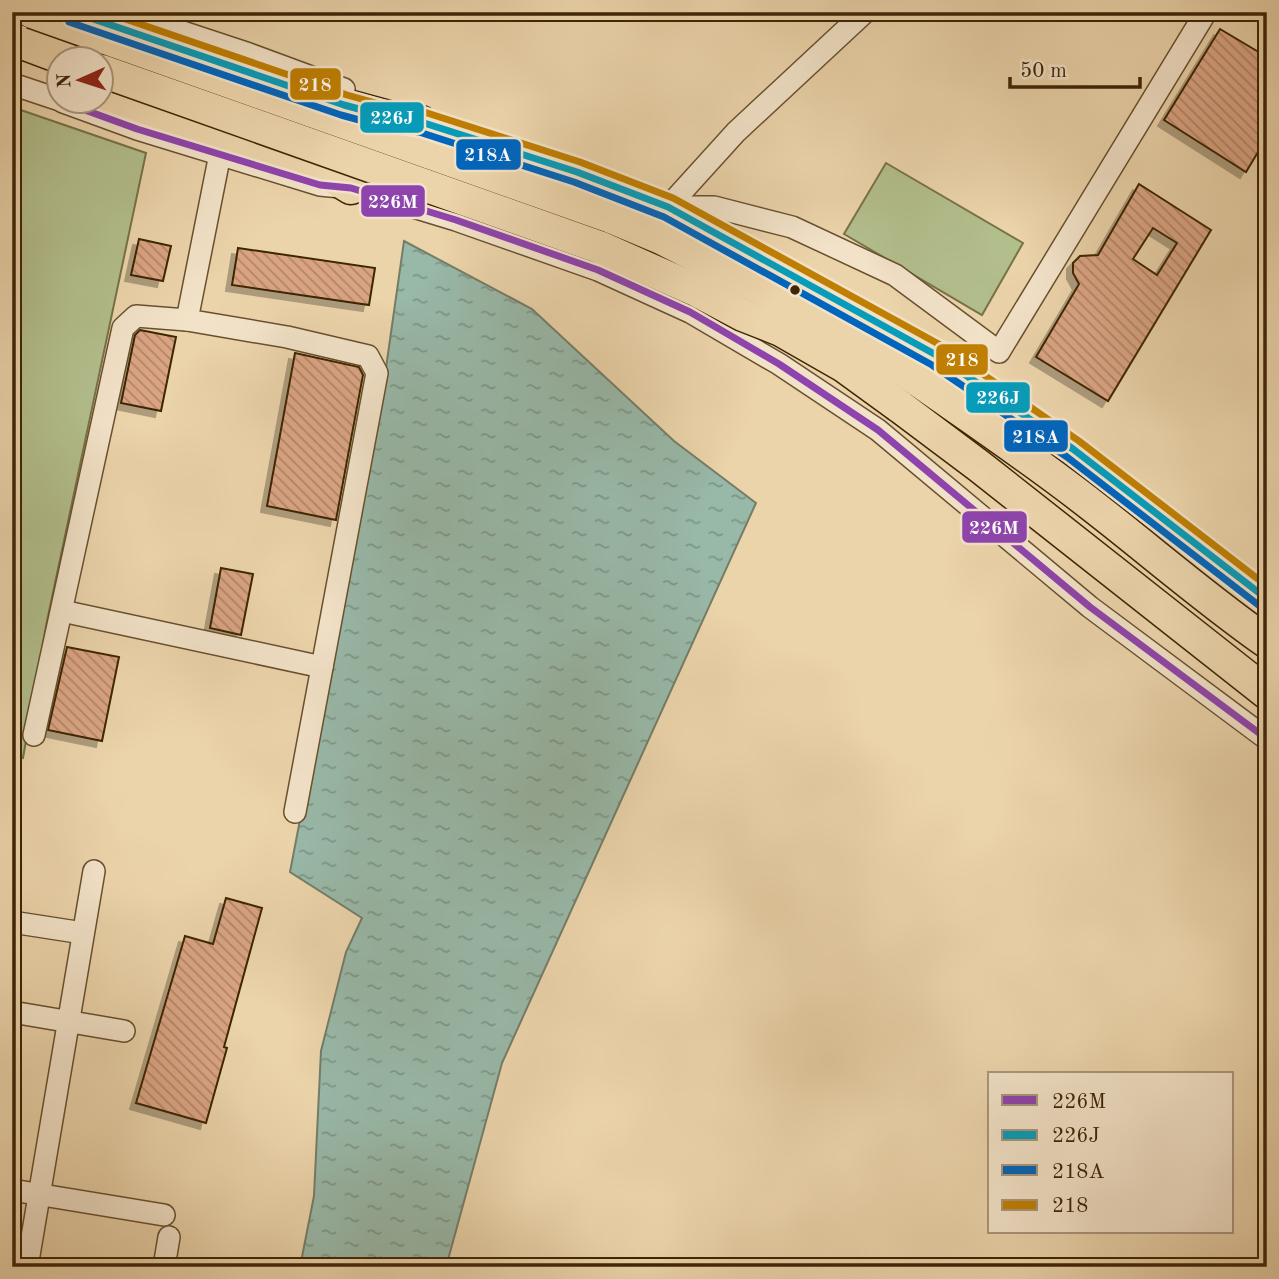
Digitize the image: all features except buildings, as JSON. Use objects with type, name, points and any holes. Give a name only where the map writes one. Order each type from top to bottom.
[{"type":"highway","points":[[32,12],[611,217],[799,304],[860,341],[989,430],[1092,506],[1228,615],[1267,642]]},
{"type":"highway","points":[[72,12],[344,105],[388,117],[421,122]]},
{"type":"highway","points":[[12,39],[46,52]]},
{"type":"highway","points":[[12,62],[46,74]]},
{"type":"highway","points":[[116,76],[599,247],[684,284],[743,315],[781,330],[844,366],[899,406],[1267,693]]},
{"type":"highway","points":[[116,98],[320,169],[351,188]]},
{"type":"street","points":[[122,12],[262,59],[351,92],[421,122],[577,172],[672,209],[938,356],[1073,449],[1267,599]]},
{"type":"street","points":[[672,209],[736,132],[865,12]]},
{"type":"street","points":[[672,209],[714,207],[792,227],[895,275],[999,352],[1206,12]]},
{"type":"street","points":[[12,84],[46,96]]},
{"type":"street","points":[[102,116],[320,185],[351,188],[456,220],[598,270],[690,312],[779,364],[878,430],[1090,607],[1267,739]]},
{"type":"street","points":[[187,320],[220,154]]},
{"type":"street","points":[[815,388],[853,308]]},
{"type":"street","points":[[34,735],[123,328],[136,316],[187,320],[287,337],[368,356],[377,373],[295,812]]},
{"type":"street","points":[[62,611],[322,667]]},
{"type":"street","points":[[27,1267],[94,871]]},
{"type":"street","points":[[12,922],[83,933]]},
{"type":"street","points":[[12,1012],[124,1031]]},
{"type":"street","points":[[12,1190],[164,1215]]},
{"type":"street","points":[[164,1267],[169,1237]]},
{"type":"green space","points":[[12,107],[146,153],[47,621],[23,758],[12,755]]},
{"type":"green space","points":[[886,163],[1023,243],[982,315],[844,234]]},
{"type":"water","points":[[404,241],[532,309],[674,441],[756,503],[502,1063],[446,1267],[300,1267],[314,1196],[321,1051],[346,952],[362,918],[290,872],[385,375]]},
{"type":"transit line","name":"226J","points":[[73,12],[344,105],[388,117],[421,122],[577,172],[668,207],[938,356],[1073,449],[1267,599]]},
{"type":"transit line","name":"218","points":[[105,12],[347,95],[390,107],[424,112],[580,162],[673,198],[944,347],[1079,441],[1267,586]]},
{"type":"transit line","name":"218A","points":[[69,22],[341,115],[385,127],[419,132],[574,182],[664,217],[932,365],[1067,457],[1261,607]]},
{"type":"transit line","name":"226M","points":[[101,116],[320,185],[351,188],[456,220],[598,270],[690,312],[779,364],[878,430],[1090,607],[1267,739]]}]
